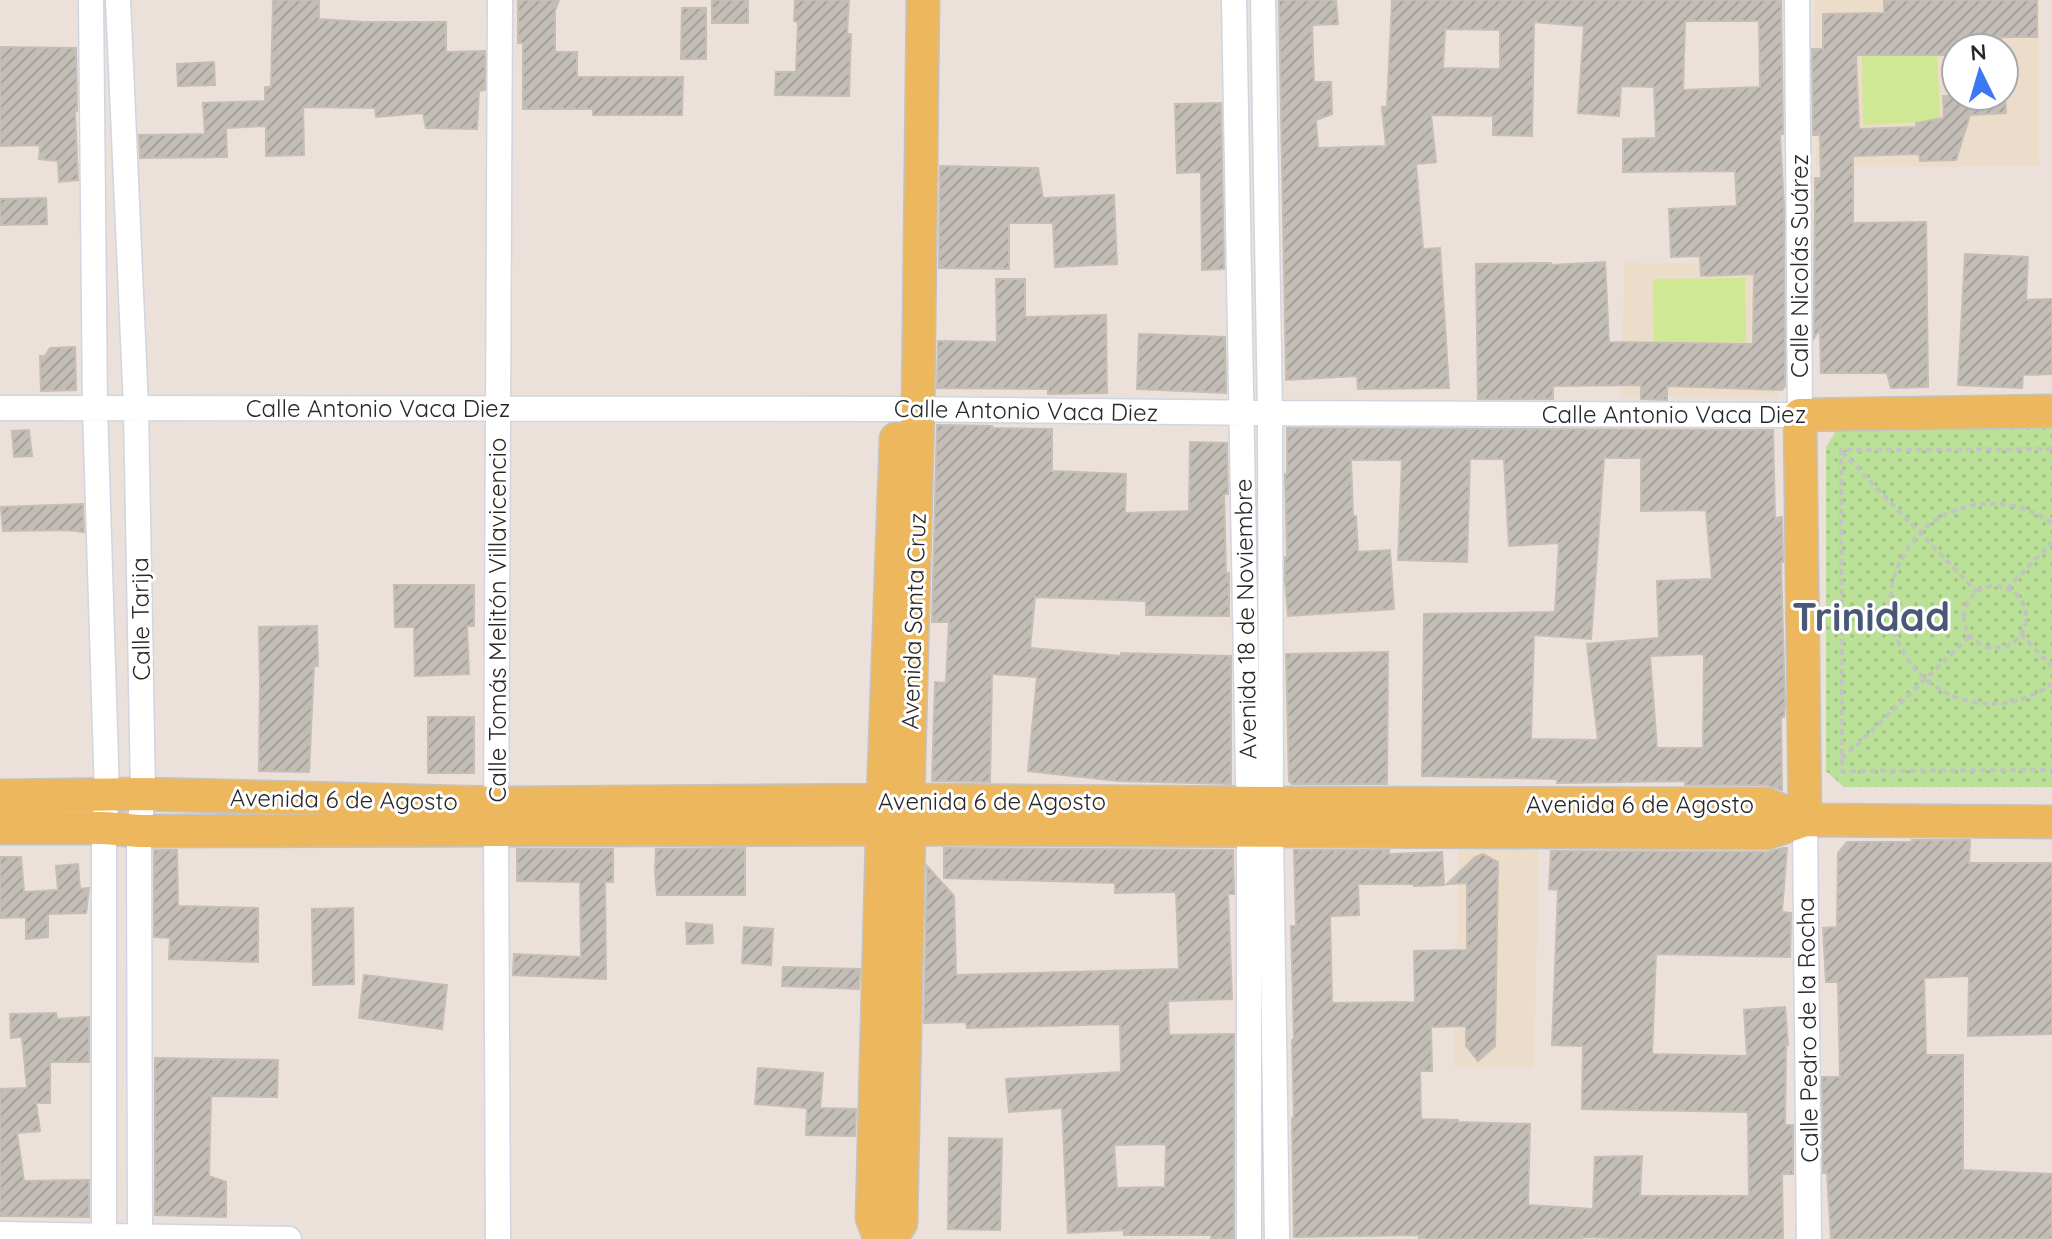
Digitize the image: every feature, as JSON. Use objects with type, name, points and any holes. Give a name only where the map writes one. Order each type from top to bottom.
[{"type":"main road","name":"Avenida Santa Cruz","points":[[903,0],[908,410]]},
{"type":"main road","name":"Avenida Santa Cruz","points":[[880,1239],[872,1218],[896,815],[923,0]]},
{"type":"main road","name":"Calle Antonio Vaca Diez","points":[[1800,415],[2052,411]]},
{"type":"main road","name":"Calle Nicolás Suárez","points":[[1800,415],[1805,820]]},
{"type":"main road","name":"Avenida 6 de Agosto","points":[[0,796],[143,794],[496,816]]},
{"type":"main road","name":"Avenida 6 de Agosto","points":[[0,828],[139,831],[496,816],[1260,818],[1766,804],[1805,820]]},
{"type":"main road","name":"Avenida Santa Cruz","points":[[890,1239],[901,1223],[896,815]]},
{"type":"main road","points":[[1805,820],[2052,822]]},
{"type":"street","name":"Calle Tarija","points":[[91,0],[95,408],[107,795],[104,828],[104,1238]]},
{"type":"street","name":"Calle Tarija","points":[[118,0],[136,407],[143,794],[139,831],[140,1237]]},
{"type":"street","name":"Calle Tomás Melitón Villavicencio","points":[[498,1239],[496,816],[500,0]]},
{"type":"street","name":"Avenida 18 de Noviembre","points":[[1234,0],[1242,412],[1277,1239]]},
{"type":"street","name":"Avenida 18 de Noviembre","points":[[1249,1239],[1270,413],[1263,0]]},
{"type":"street","name":"Calle Nicolás Suárez","points":[[1797,0],[1800,415]]},
{"type":"street","name":"Calle Antonio Vaca Diez","points":[[0,408],[1800,415]]},
{"type":"street","name":"Calle Pedro de la Rocha","points":[[1805,820],[1809,1239]]},
{"type":"street","points":[[0,1234],[289,1239]]},
{"type":"path","points":[[1841,450],[2052,449]]},
{"type":"path","points":[[1841,450],[1977,592]]},
{"type":"path","points":[[1841,450],[1842,771],[2052,770]]},
{"type":"path","points":[[2052,523],[2037,513],[2007,503],[1975,504],[1945,514],[1919,532],[1900,559],[1891,590],[1892,624],[1903,654],[1925,680],[1950,696],[1979,704],[2009,704],[2037,695],[2052,684]]},
{"type":"path","points":[[2007,589],[2052,542]]},
{"type":"path","points":[[1987,588],[2007,589],[2023,604],[2025,624],[2015,641],[2006,646],[1986,647],[1970,636],[1965,627],[1965,608],[1977,592],[1987,588]]},
{"type":"path","points":[[1841,610],[1891,609]]},
{"type":"path","points":[[2021,634],[2052,667]]},
{"type":"path","points":[[1842,759],[1970,636]]},
{"type":"shaded area","points":[[1815,0],[2039,0],[2039,166],[1816,167]]},
{"type":"shaded area","points":[[1624,263],[1779,264],[1778,397],[1622,396]]},
{"type":"shaded area","points":[[1459,846],[1539,848],[1534,1068],[1454,1067]]},
{"type":"green space","points":[[1937,50],[1940,121],[1863,125],[1862,51]]},
{"type":"green space","points":[[1745,278],[1746,342],[1654,343],[1653,279]]},
{"type":"green space","points":[[2052,427],[2052,787],[1844,787],[1826,771],[1826,447],[1837,429]]},
{"type":"building","points":[[273,0],[319,0],[319,19],[446,22],[446,52],[485,51],[485,90],[479,91],[477,129],[426,128],[423,113],[376,117],[375,108],[303,107],[304,155],[266,156],[266,126],[226,128],[227,157],[140,158],[139,135],[205,134],[203,103],[265,101],[265,87],[271,87]]},
{"type":"building","points":[[518,0],[559,0],[555,11],[555,52],[577,52],[577,77],[683,77],[682,115],[593,115],[593,109],[523,109],[523,43],[518,43]]},
{"type":"building","points":[[712,0],[748,0],[748,23],[712,23]]},
{"type":"building","points":[[795,0],[849,0],[849,96],[775,95],[776,72],[796,72],[798,22],[794,21]]},
{"type":"building","points":[[1279,0],[1336,0],[1338,24],[1312,25],[1314,82],[1331,82],[1332,114],[1316,120],[1318,148],[1386,146],[1382,107],[1387,107],[1392,0],[1781,0],[1785,386],[1782,390],[1667,386],[1667,400],[1641,399],[1641,385],[1553,386],[1553,399],[1478,399],[1476,264],[1605,262],[1609,342],[1753,344],[1754,274],[1701,276],[1700,256],[1671,257],[1669,209],[1737,206],[1735,171],[1623,172],[1623,139],[1656,138],[1654,87],[1621,86],[1619,116],[1578,113],[1584,26],[1534,22],[1532,136],[1493,135],[1493,116],[1431,115],[1436,162],[1416,164],[1423,249],[1440,248],[1449,388],[1358,389],[1357,376],[1286,380]],"holes":[[[1685,21],[1759,21],[1760,87],[1683,90]],[[1445,29],[1500,30],[1500,69],[1443,68]]]},
{"type":"building","points":[[1884,0],[2037,0],[2037,37],[2020,37],[2020,32],[1940,32],[1940,55],[1856,55],[1859,129],[1916,127],[1916,123],[1944,118],[1944,112],[2006,112],[1970,115],[1956,160],[1920,161],[1919,154],[1853,156],[1853,223],[1926,222],[1928,387],[1891,388],[1887,373],[1821,373],[1820,329],[1814,338],[1815,178],[1821,178],[1820,135],[1813,135],[1812,49],[1823,49],[1823,14],[1884,13]]},
{"type":"building","points":[[682,8],[706,8],[706,59],[681,59]]},
{"type":"building","points":[[0,47],[76,48],[78,180],[59,182],[58,161],[39,159],[40,145],[0,146]]},
{"type":"building","points":[[214,62],[215,85],[178,86],[177,64]]},
{"type":"building","points":[[1221,103],[1224,269],[1202,270],[1201,172],[1177,173],[1175,104]]},
{"type":"building","points":[[940,166],[1038,168],[1043,198],[1114,195],[1117,264],[1055,267],[1053,223],[1009,223],[1009,269],[939,268]]},
{"type":"building","points":[[46,198],[47,224],[0,225],[0,199]]},
{"type":"building","points":[[1965,254],[2028,257],[2026,300],[2052,299],[2052,374],[2023,375],[2022,388],[1958,385]]},
{"type":"building","points":[[996,279],[1025,279],[1025,317],[1106,315],[1107,393],[1048,394],[1048,389],[937,388],[938,341],[997,342]]},
{"type":"building","points":[[1139,334],[1225,337],[1226,393],[1137,389]]},
{"type":"building","points":[[75,347],[76,390],[41,391],[40,356],[45,356],[50,348]]},
{"type":"building","points":[[937,425],[1052,429],[1052,471],[1126,474],[1125,513],[1189,511],[1190,442],[1227,443],[1228,494],[1224,494],[1229,616],[1146,615],[1146,601],[1035,597],[1030,648],[1121,656],[1121,653],[1231,656],[1231,784],[1118,781],[1028,771],[1037,677],[992,674],[990,782],[932,781],[935,682],[946,683],[949,622],[932,622]]},
{"type":"building","points":[[1287,428],[1773,430],[1775,518],[1782,517],[1785,706],[1784,717],[1781,717],[1782,790],[1766,785],[1685,785],[1685,781],[1557,783],[1557,779],[1422,776],[1424,614],[1555,612],[1559,543],[1509,546],[1504,459],[1470,459],[1467,562],[1398,560],[1402,460],[1351,460],[1358,552],[1390,550],[1394,609],[1288,616],[1285,581]],"holes":[[[1604,458],[1641,458],[1641,511],[1706,510],[1712,579],[1657,581],[1659,638],[1587,644],[1598,740],[1531,739],[1534,635],[1591,639]],[[1704,654],[1703,748],[1657,748],[1650,656]]]},
{"type":"building","points":[[29,430],[32,456],[14,457],[12,431]]},
{"type":"building","points":[[83,504],[84,532],[3,531],[1,507]]},
{"type":"building","points":[[394,585],[474,585],[474,626],[467,626],[469,674],[415,676],[414,627],[395,627]]},
{"type":"building","points":[[317,626],[318,666],[314,666],[309,772],[259,771],[259,627]]},
{"type":"building","points":[[1388,652],[1387,784],[1292,784],[1289,781],[1286,654]]},
{"type":"building","points":[[428,717],[474,717],[474,773],[428,773]]},
{"type":"building","points":[[1970,840],[1969,863],[2052,863],[2052,1034],[1968,1036],[1969,976],[1924,978],[1926,1055],[1963,1055],[1963,1170],[2052,1174],[2052,1239],[1831,1239],[1827,1173],[1823,1173],[1822,1077],[1840,1077],[1838,982],[1826,982],[1823,928],[1837,927],[1838,853],[1847,842]]},
{"type":"building","points":[[745,848],[745,895],[657,895],[656,849]]},
{"type":"building","points":[[944,848],[1233,850],[1234,894],[1228,894],[1232,999],[1168,1001],[1169,1035],[1234,1034],[1234,1238],[1124,1235],[1124,1230],[1068,1233],[1062,1108],[1009,1112],[1006,1079],[1121,1072],[1120,1024],[967,1028],[966,1022],[924,1023],[927,866],[954,896],[956,975],[1179,969],[1176,892],[1115,893],[1115,883],[944,878]],"holes":[[[1166,1144],[1165,1187],[1117,1188],[1114,1145]]]},
{"type":"building","points":[[1787,848],[1782,912],[1791,913],[1790,957],[1656,954],[1652,1054],[1747,1056],[1744,1010],[1785,1007],[1788,1045],[1785,1125],[1793,1125],[1793,1174],[1782,1174],[1783,1239],[1419,1239],[1419,1235],[1294,1237],[1291,926],[1296,926],[1294,850],[1389,850],[1389,854],[1442,852],[1444,885],[1358,884],[1359,915],[1330,916],[1332,1003],[1415,1002],[1414,951],[1467,950],[1467,883],[1447,884],[1475,857],[1483,854],[1498,862],[1495,1046],[1478,1061],[1466,1046],[1466,1026],[1431,1027],[1432,1071],[1420,1071],[1421,1119],[1530,1124],[1528,1205],[1593,1209],[1595,1157],[1642,1156],[1640,1196],[1749,1196],[1748,1112],[1582,1109],[1583,1046],[1552,1045],[1558,890],[1549,889],[1551,851],[1767,852]]},
{"type":"building","points":[[517,849],[613,849],[613,882],[605,882],[606,979],[513,975],[514,954],[581,957],[580,882],[517,881]]},
{"type":"building","points":[[154,850],[177,850],[178,906],[258,908],[258,962],[169,959],[170,938],[154,937]]},
{"type":"building","points":[[0,857],[21,857],[24,892],[58,890],[56,866],[78,864],[80,889],[89,888],[86,913],[48,914],[48,937],[26,939],[26,917],[0,918]]},
{"type":"building","points":[[353,908],[354,984],[313,985],[312,909]]},
{"type":"building","points":[[686,923],[712,925],[713,943],[687,944]]},
{"type":"building","points":[[744,927],[773,929],[771,965],[742,963]]},
{"type":"building","points":[[783,967],[860,969],[859,989],[782,986]]},
{"type":"building","points":[[364,975],[447,985],[442,1029],[359,1018]]},
{"type":"building","points":[[56,1013],[57,1019],[89,1017],[89,1062],[50,1062],[50,1103],[36,1103],[40,1131],[17,1133],[24,1181],[89,1180],[89,1217],[0,1216],[0,1089],[27,1088],[22,1037],[11,1038],[10,1014]]},
{"type":"building","points":[[155,1058],[278,1060],[277,1097],[211,1096],[209,1176],[226,1182],[226,1217],[155,1215]]},
{"type":"building","points":[[758,1068],[823,1073],[820,1108],[856,1109],[855,1136],[806,1135],[807,1108],[755,1104]]},
{"type":"building","points":[[949,1138],[1002,1139],[1000,1230],[948,1229]]},
{"type":"district","name":"Trinidad","points":[[1871,616]]}]
